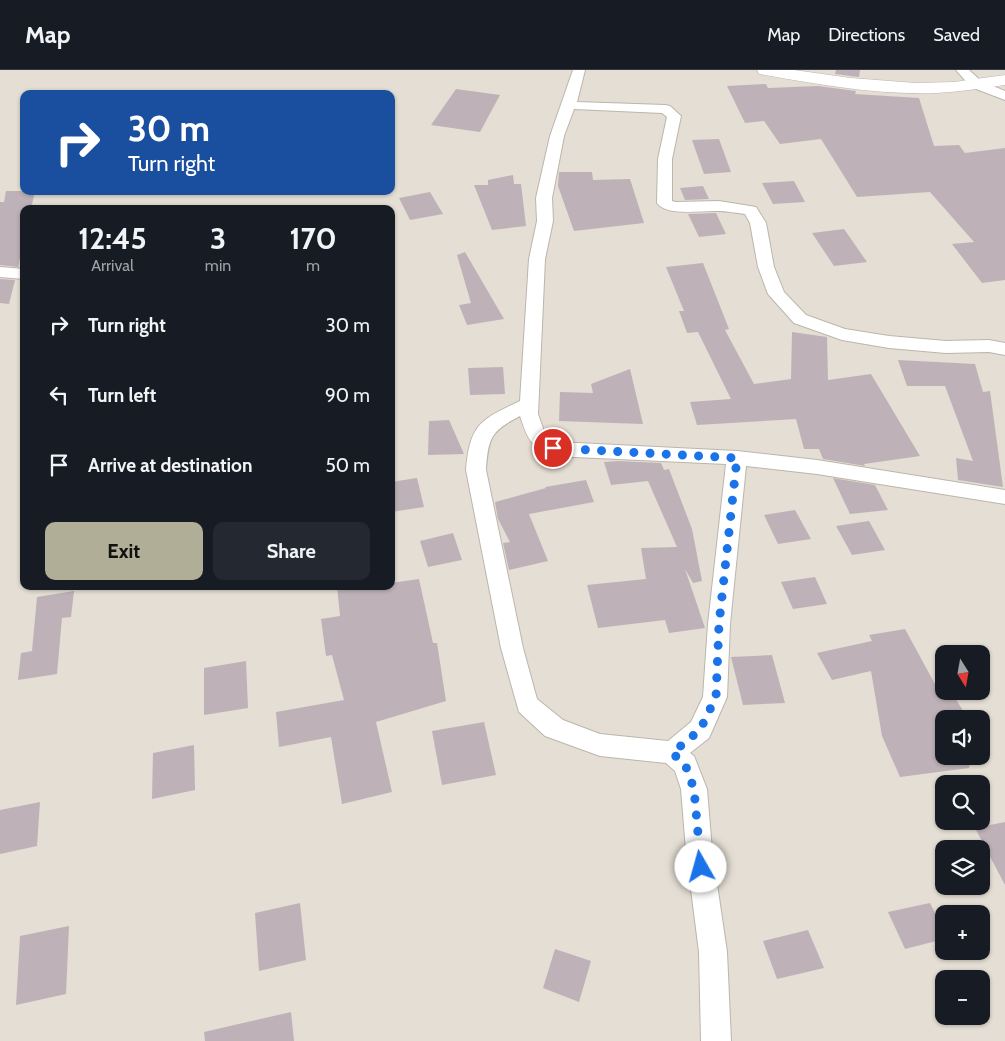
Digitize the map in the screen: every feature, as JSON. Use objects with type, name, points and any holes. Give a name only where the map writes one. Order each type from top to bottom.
[{"type":"main road","points":[[766,70],[821,80],[907,88],[938,88],[1005,80]]},
{"type":"street","points":[[579,70],[569,105],[557,136],[544,198],[545,221],[537,259],[529,414],[537,438],[553,448],[737,458],[818,468],[1005,498]]},
{"type":"street","points":[[962,70],[976,84],[1005,96]]},
{"type":"street","points":[[569,105],[603,108],[665,109],[674,116],[662,183],[665,204],[674,207],[719,206],[751,210],[758,223],[766,267],[776,294],[800,319],[842,334],[889,342],[946,347],[989,346],[1005,349]]},
{"type":"street","points":[[0,272],[20,274]]},
{"type":"street","points":[[530,404],[486,426],[477,445],[476,470],[512,648],[527,705],[554,728],[600,745],[672,753],[685,764],[694,789],[699,850],[713,952],[716,1041]]},
{"type":"street","points":[[672,753],[700,730],[716,697],[719,624],[737,458]]},
{"type":"building","points":[[836,70],[860,70],[859,77],[835,74]]},
{"type":"building","points":[[766,84],[768,88],[818,86],[856,91],[855,94],[919,98],[934,146],[959,145],[965,153],[1005,148],[1005,280],[982,283],[952,244],[974,242],[930,192],[857,197],[821,139],[780,144],[764,121],[745,123],[727,86]]},
{"type":"building","points":[[456,89],[500,95],[480,132],[431,125]]},
{"type":"building","points":[[719,139],[731,172],[704,174],[692,140]]},
{"type":"building","points":[[559,172],[592,172],[593,180],[630,179],[644,223],[574,231],[558,186]]},
{"type":"building","points":[[513,175],[514,184],[521,184],[526,226],[492,230],[474,185],[488,185],[488,180]]},
{"type":"building","points":[[794,181],[805,202],[773,204],[762,183]]},
{"type":"building","points":[[703,186],[709,199],[685,200],[680,188]]},
{"type":"building","points":[[6,191],[20,191],[20,195],[34,195],[32,205],[20,205],[20,258],[18,267],[0,265],[0,202],[4,202]]},
{"type":"building","points":[[430,192],[443,214],[410,220],[399,198]]},
{"type":"building","points":[[716,213],[726,234],[699,237],[688,214]]},
{"type":"building","points":[[844,229],[867,262],[834,266],[812,233]]},
{"type":"building","points":[[465,252],[504,319],[467,325],[459,305],[471,303],[457,255]]},
{"type":"building","points":[[703,263],[729,329],[725,330],[754,384],[791,379],[792,332],[827,337],[828,380],[871,374],[920,456],[864,464],[865,466],[823,459],[819,449],[804,449],[796,419],[697,425],[690,402],[731,399],[698,332],[687,333],[679,311],[684,311],[666,267]]},
{"type":"building","points":[[0,279],[15,280],[9,304],[0,303]]},
{"type":"building","points":[[898,360],[975,364],[983,392],[990,391],[1003,487],[958,480],[956,458],[973,461],[945,386],[907,386]]},
{"type":"building","points":[[503,367],[505,394],[470,395],[468,368]]},
{"type":"building","points":[[630,369],[643,424],[559,421],[560,392],[593,393],[591,384]]},
{"type":"building","points":[[449,420],[464,454],[428,455],[429,421]]},
{"type":"building","points":[[604,462],[661,463],[664,470],[669,469],[692,529],[702,581],[693,583],[685,569],[705,628],[669,633],[665,620],[598,628],[587,585],[646,579],[641,548],[677,547],[648,481],[611,485]]},
{"type":"building","points":[[417,478],[424,507],[395,511],[395,481]]},
{"type":"building","points":[[833,478],[875,485],[888,510],[850,514]]},
{"type":"building","points":[[586,480],[594,502],[529,514],[548,561],[509,570],[503,543],[510,542],[498,519],[495,502],[545,487]]},
{"type":"building","points":[[795,510],[811,539],[778,544],[764,515]]},
{"type":"building","points":[[869,521],[885,550],[852,555],[836,526]]},
{"type":"building","points":[[453,533],[462,560],[428,567],[420,541]]},
{"type":"building","points":[[815,577],[827,604],[793,609],[781,582]]},
{"type":"building","points":[[419,579],[433,643],[437,643],[446,701],[376,722],[392,792],[342,804],[331,737],[279,747],[276,712],[344,700],[332,655],[326,656],[321,619],[340,616],[337,590],[395,590],[395,582]]},
{"type":"building","points":[[74,591],[71,617],[62,618],[57,674],[18,680],[21,653],[32,651],[37,597]]},
{"type":"building","points":[[905,629],[935,684],[935,700],[956,700],[963,710],[935,710],[935,765],[970,765],[969,768],[900,777],[882,736],[871,671],[832,680],[817,653],[872,641],[869,635]]},
{"type":"building","points":[[772,655],[785,703],[743,705],[731,657]]},
{"type":"building","points":[[246,661],[248,708],[204,715],[204,668]]},
{"type":"building","points":[[484,722],[496,775],[442,785],[432,731]]},
{"type":"building","points":[[194,745],[195,790],[152,799],[153,753]]},
{"type":"building","points":[[40,802],[37,846],[0,854],[0,810]]},
{"type":"building","points":[[1005,822],[1005,885],[990,856],[990,840],[981,840],[976,830],[990,830],[990,825]]},
{"type":"building","points":[[300,903],[306,960],[259,971],[255,913]]},
{"type":"building","points":[[930,903],[935,913],[935,941],[905,949],[888,912]]},
{"type":"building","points":[[69,926],[66,994],[16,1005],[20,936]]},
{"type":"building","points":[[808,930],[824,968],[777,979],[763,941]]},
{"type":"building","points":[[555,949],[591,961],[579,1002],[543,988]]},
{"type":"building","points":[[291,1012],[294,1041],[205,1041],[204,1032]]},
{"type":"route","points":[[553,448],[578,451],[649,452],[737,458],[719,624],[716,697],[700,730],[672,753],[685,764],[694,789],[701,867]]}]
